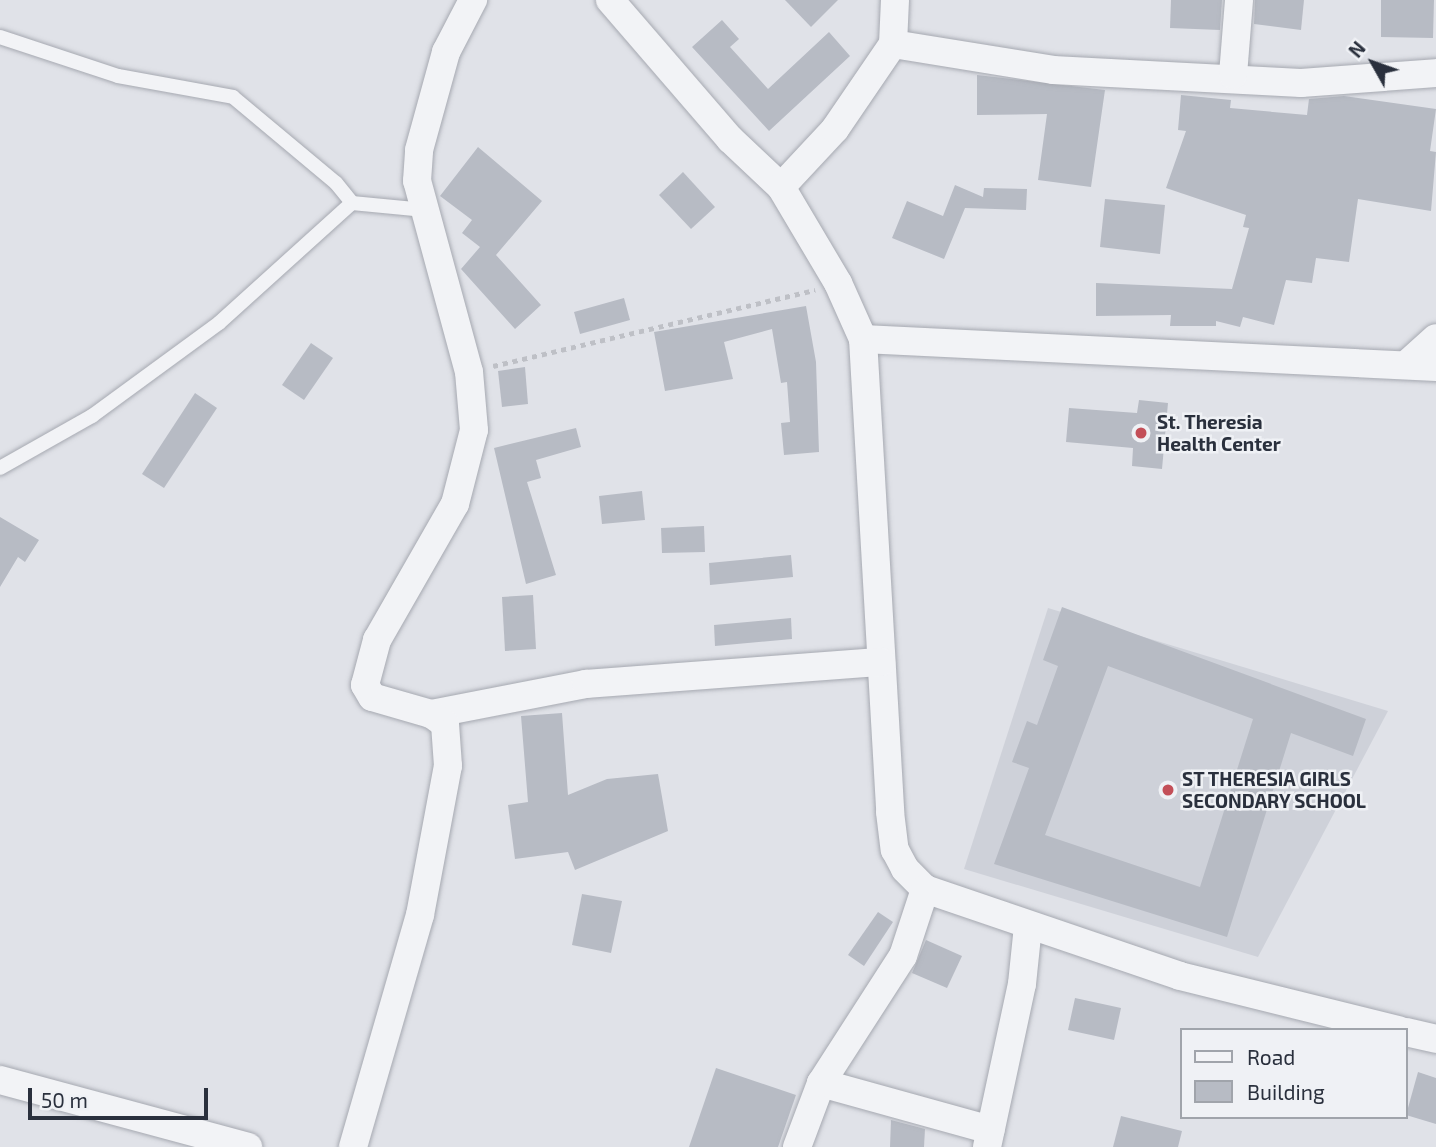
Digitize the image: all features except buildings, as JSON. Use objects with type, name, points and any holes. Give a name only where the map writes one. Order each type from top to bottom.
[{"type":"street","points":[[353,1147],[417,927],[448,766],[445,724],[431,714],[372,697],[365,685],[366,666],[439,538],[467,471],[474,430],[469,372],[417,181],[419,150],[446,52],[473,0]]},
{"type":"street","points":[[610,0],[730,139],[781,187],[838,283],[863,339],[881,662],[895,850],[925,889],[1028,926],[1180,976],[1391,1028]]},
{"type":"street","points":[[781,187],[835,129],[892,44],[895,0]]},
{"type":"street","points":[[1233,75],[1239,0]]},
{"type":"street","points":[[892,44],[1053,70],[1233,75],[1301,83],[1436,73]]},
{"type":"street","points":[[1406,365],[1436,338]]},
{"type":"street","points":[[863,339],[1436,367]]},
{"type":"street","points":[[431,714],[586,684],[881,662]]},
{"type":"street","points":[[797,1147],[821,1083],[903,956],[925,889]]},
{"type":"street","points":[[821,1083],[989,1138],[1022,984],[1028,926]]},
{"type":"street","points":[[1408,1033],[1436,1040]]},
{"type":"street","points":[[0,1080],[248,1147]]},
{"type":"lane","points":[[0,37],[118,76],[233,97],[337,183],[352,203]]},
{"type":"lane","points":[[0,468],[92,416],[219,323],[352,203],[425,209]]},
{"type":"path","points":[[469,372],[838,283]]},
{"type":"shaded area","name":"ST THERESIA GIRLS SECONDARY SCHOOL","points":[[1048,608],[1388,711],[1258,957],[964,869]]},
{"type":"place","name":"St. Theresia Health Center","points":[[1141,433]]},
{"type":"place","name":"ST THERESIA GIRLS SECONDARY SCHOOL","points":[[1168,790]]}]
